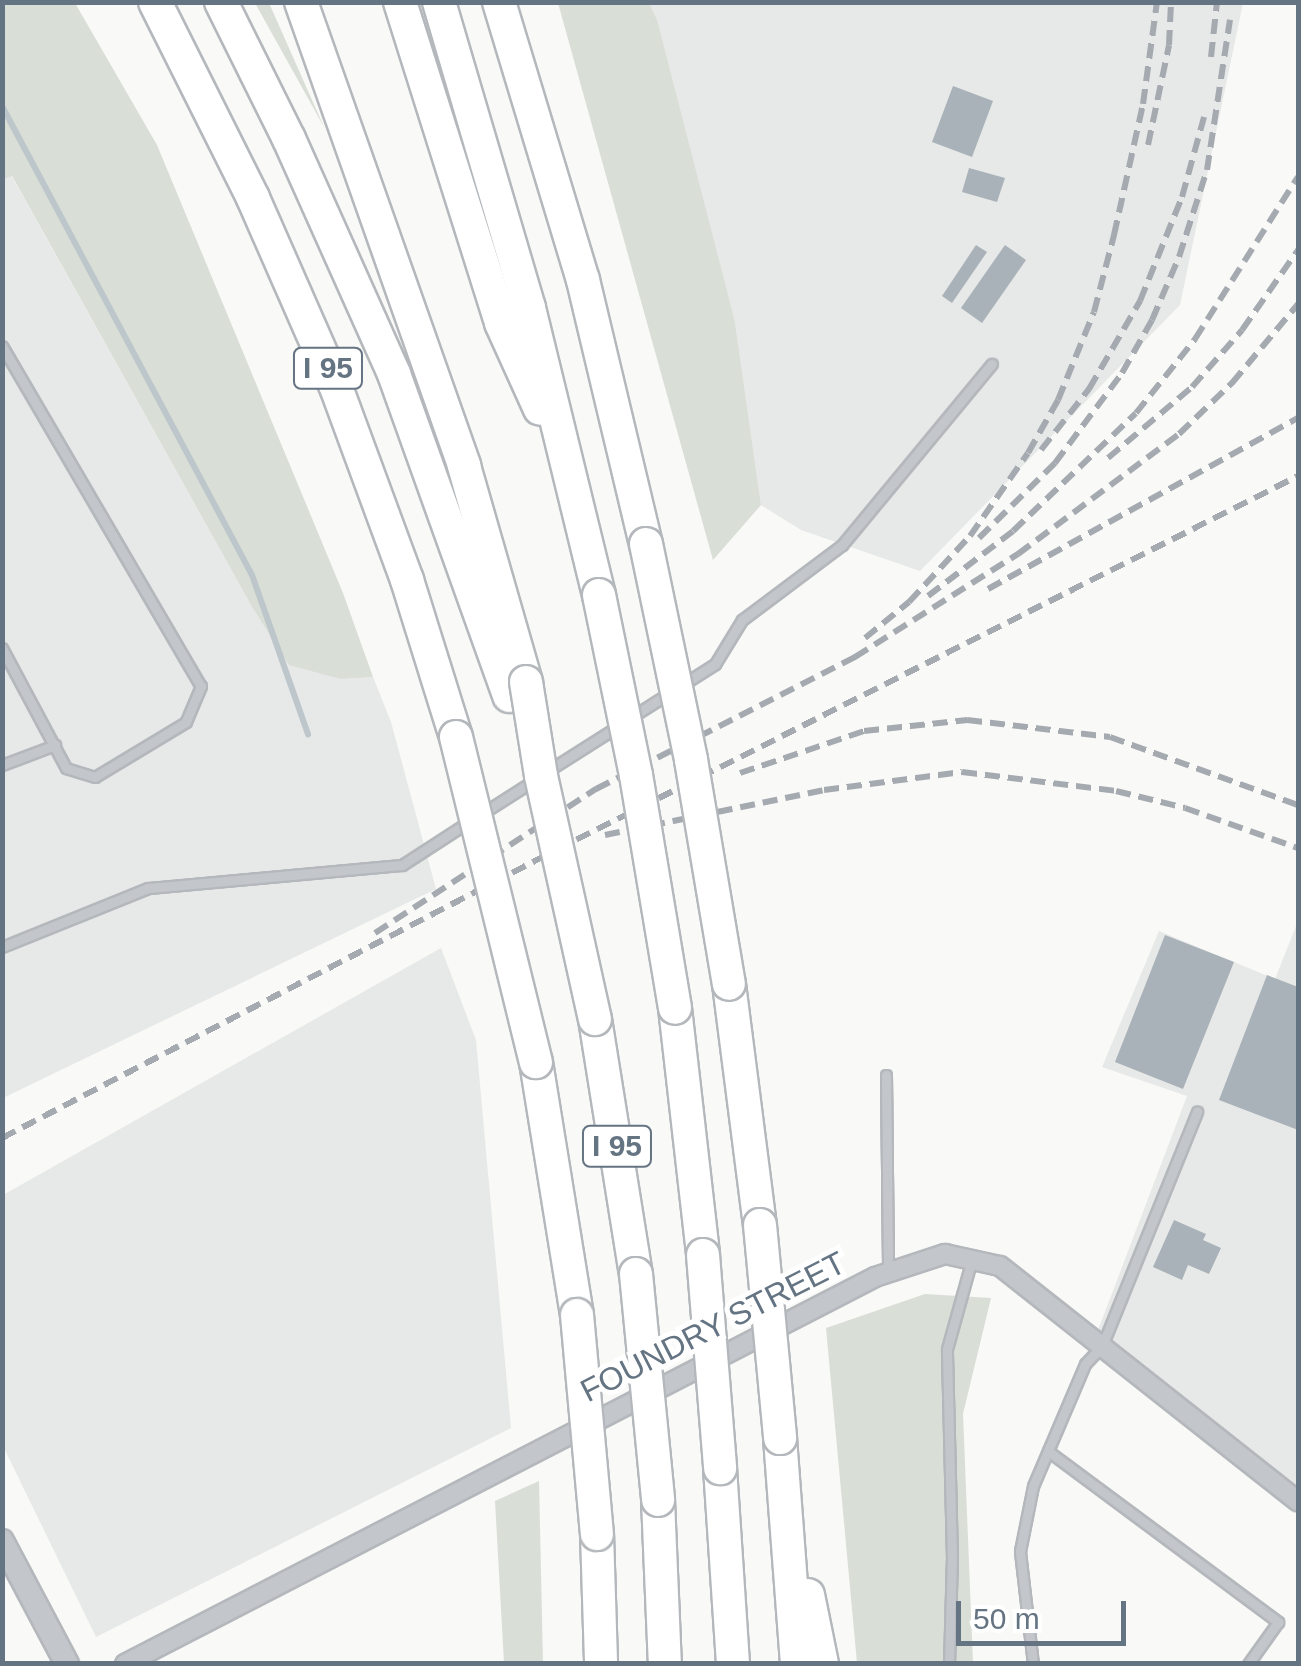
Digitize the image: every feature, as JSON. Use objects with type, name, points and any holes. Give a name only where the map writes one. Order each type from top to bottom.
[{"type":"highway","name":"I 95","points":[[221,2],[296,154],[381,342],[518,689]]},
{"type":"highway","name":"I 95","points":[[301,2],[464,466],[596,1019],[636,1274],[658,1500],[666,1664]]},
{"type":"highway","points":[[400,2],[501,323],[574,487]]},
{"type":"highway","name":"I 95","points":[[439,2],[500,202],[574,487],[639,791],[675,1008],[703,1255],[734,1664]]},
{"type":"highway","points":[[500,2],[584,280],[646,544],[691,760],[729,984],[760,1225],[797,1664]]},
{"type":"highway","name":"I 95","points":[[156,7],[253,198],[336,387],[412,595],[456,737],[536,1062],[577,1316],[597,1534],[601,1664]]},
{"type":"highway","points":[[784,1496],[822,1664]]},
{"type":"street","name":"FOUNDRY STREET","points":[[125,1664],[888,1272],[945,1254],[972,1257]]},
{"type":"street","points":[[972,1257],[1000,1266],[1298,1501]]},
{"type":"street","points":[[2,1541],[66,1664]]},
{"type":"lane","points":[[2,346],[202,686],[186,722],[95,777],[66,768],[2,648]]},
{"type":"lane","points":[[2,947],[148,888],[402,865],[714,664],[742,620],[842,545],[992,364]]},
{"type":"lane","points":[[2,765],[55,744]]},
{"type":"lane","points":[[886,1074],[888,1272]]},
{"type":"lane","points":[[1033,1664],[1020,1551],[1033,1486],[1085,1364],[1102,1346],[1196,1112]]},
{"type":"lane","points":[[949,1664],[952,1558],[948,1349],[972,1257]]},
{"type":"lane","points":[[1048,1451],[1278,1622],[1248,1664]]},
{"type":"shaded area","points":[[3,2],[75,3],[157,145],[343,593],[373,677],[341,679],[289,665],[251,605],[12,176],[3,179]]},
{"type":"shaded area","points":[[255,3],[269,3],[324,127]]},
{"type":"shaded area","points":[[558,3],[649,3],[657,20],[735,322],[761,505],[713,560]]},
{"type":"shaded area","points":[[649,3],[1243,3],[1180,305],[920,571],[801,530],[761,505],[735,322]]},
{"type":"shaded area","points":[[11,175],[251,605],[341,679],[373,677],[391,722],[436,889],[3,1098],[2,179]]},
{"type":"shaded area","points":[[1298,921],[1298,1498],[1095,1338],[1187,1096],[1102,1067],[1159,931],[1275,979]]},
{"type":"shaded area","points":[[441,948],[476,1040],[511,1428],[96,1637],[3,1446],[3,1195]]},
{"type":"shaded area","points":[[925,1294],[991,1298],[963,1414],[973,1663],[857,1663],[826,1328]]},
{"type":"shaded area","points":[[539,1481],[543,1663],[504,1663],[495,1501]]},
{"type":"building","points":[[953,86],[993,101],[972,157],[932,142]]},
{"type":"building","points":[[969,168],[1005,178],[997,202],[962,192]]},
{"type":"building","points":[[976,245],[987,252],[952,303],[942,296]]},
{"type":"building","points":[[1005,245],[1026,260],[982,323],[961,308]]},
{"type":"building","points":[[1165,935],[1234,962],[1183,1089],[1115,1062]]},
{"type":"building","points":[[1267,975],[1298,987],[1298,1130],[1219,1100]]},
{"type":"building","points":[[1174,1220],[1206,1234],[1203,1240],[1221,1248],[1209,1274],[1188,1265],[1182,1280],[1153,1267]]},
{"type":"waterway","points":[[2,106],[252,575],[308,734]]},
{"type":"railway","points":[[865,638],[909,602],[970,536],[1028,453],[1058,400],[1094,312],[1114,235],[1143,104],[1157,2]]},
{"type":"railway","points":[[1148,145],[1169,45],[1171,2]]},
{"type":"railway","points":[[1211,57],[1217,2]]},
{"type":"railway","points":[[979,538],[1055,463],[1122,373],[1152,320],[1179,257],[1207,170],[1230,20]]},
{"type":"railway","points":[[1041,450],[1089,389],[1140,301],[1182,197],[1204,117]]},
{"type":"railway","points":[[928,596],[1013,531],[1136,413],[1195,339],[1298,177]]},
{"type":"railway","points":[[1108,458],[1192,387],[1242,330],[1298,250]]},
{"type":"railway","points":[[375,933],[596,789],[855,657],[1018,554],[1179,434],[1232,383],[1298,304]]},
{"type":"railway","points":[[988,589],[1298,418]]},
{"type":"railway","points":[[2,1138],[556,850],[1298,476]]},
{"type":"railway","points":[[740,773],[864,731],[967,720],[1110,737],[1298,805]]},
{"type":"railway","points":[[605,835],[824,790],[962,772],[1116,791],[1185,808],[1298,848]]}]
